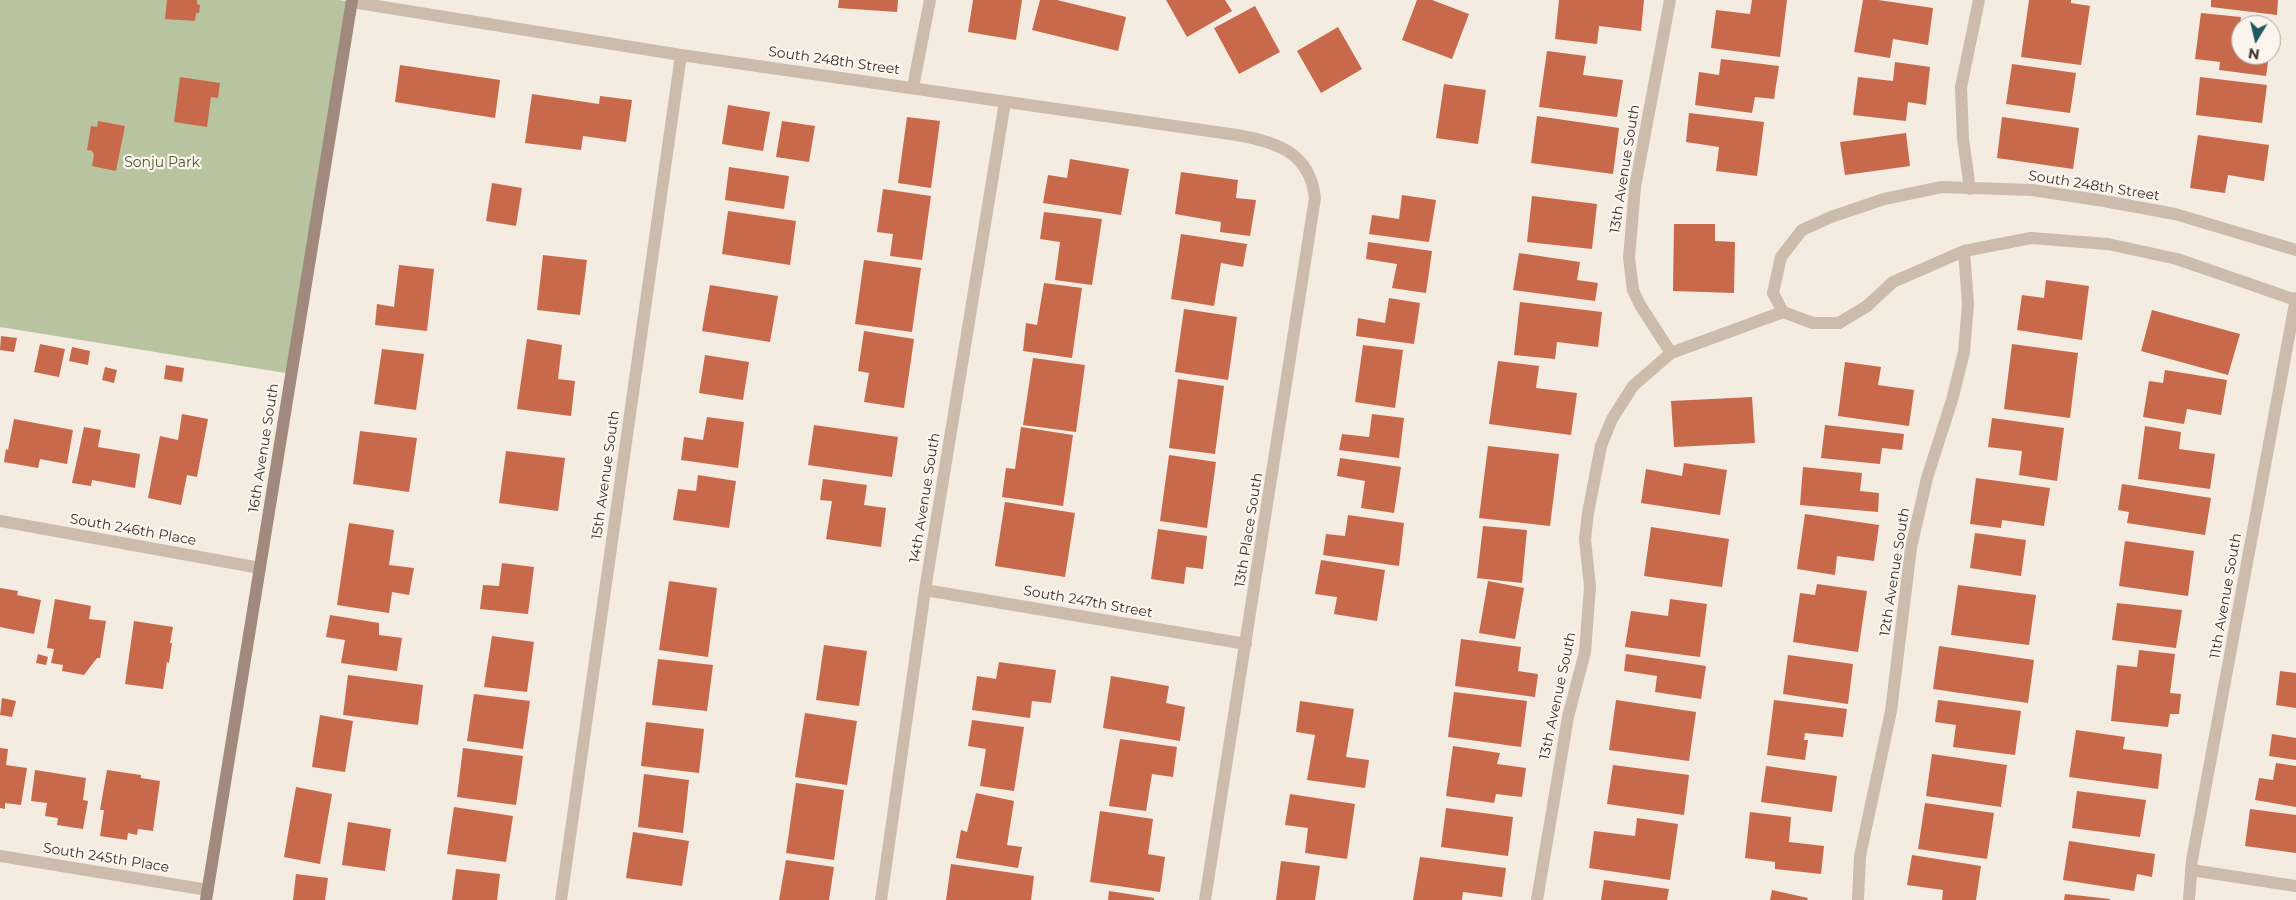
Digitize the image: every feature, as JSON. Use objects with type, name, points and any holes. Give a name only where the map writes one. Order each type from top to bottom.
[{"type":"main road","name":"16th Avenue South","points":[[207,895],[352,1]]},
{"type":"street","points":[[913,87],[930,0]]},
{"type":"street","name":"13th Avenue South","points":[[1537,900],[1541,865],[1568,717],[1585,652],[1590,587],[1585,539],[1593,479],[1599,454],[1612,419],[1633,386],[1671,353],[1640,306],[1632,290],[1629,258],[1635,187],[1670,0]]},
{"type":"street","points":[[1970,189],[1963,139],[1961,87],[1979,0]]},
{"type":"street","name":"South 248th Street","points":[[352,1],[681,55],[913,87],[1267,140],[1284,148],[1304,165]]},
{"type":"street","name":"15th Avenue South","points":[[561,900],[681,55]]},
{"type":"street","name":"14th Avenue South","points":[[881,900],[925,590],[1005,102]]},
{"type":"street","name":"13th Place South","points":[[1205,900],[1315,198],[1314,185],[1304,165]]},
{"type":"street","name":"South 248th Street","points":[[1783,312],[1773,293],[1780,257],[1802,230],[1831,217],[1884,199],[1942,187],[2032,190],[2175,214],[2296,250]]},
{"type":"street","points":[[1671,353],[1783,312],[1813,323],[1839,323],[1867,306],[1893,282],[1964,251],[2031,238],[2108,244],[2177,260],[2296,299]]},
{"type":"street","name":"12th Avenue South","points":[[1858,900],[1860,856],[1891,711],[1911,548],[1927,478],[1952,400],[1964,352],[1968,304],[1964,251]]},
{"type":"street","name":"11th Avenue South","points":[[2189,900],[2191,870],[2296,299]]},
{"type":"street","name":"South 246th Place","points":[[0,521],[260,568]]},
{"type":"street","name":"South 247th Street","points":[[925,590],[1246,644]]},
{"type":"street","name":"South 245th Place","points":[[0,856],[207,895]]},
{"type":"street","points":[[2191,870],[2296,886]]},
{"type":"green space","name":"Sonju Park","points":[[0,0],[339,0],[352,2],[292,374],[0,327]]},
{"type":"building","points":[[167,0],[197,0],[197,4],[200,5],[195,21],[165,19]]},
{"type":"building","points":[[839,0],[898,0],[897,12],[838,8]]},
{"type":"building","points":[[973,0],[1022,0],[1016,40],[968,32]]},
{"type":"building","points":[[1040,0],[1057,0],[1126,17],[1118,51],[1032,30]]},
{"type":"building","points":[[1166,0],[1225,0],[1232,11],[1187,37]]},
{"type":"building","points":[[1417,0],[1432,0],[1469,14],[1452,59],[1402,40]]},
{"type":"building","points":[[1559,0],[1644,0],[1641,31],[1599,26],[1597,44],[1555,39]]},
{"type":"building","points":[[1752,0],[1787,0],[1780,57],[1711,48],[1716,10],[1750,14]]},
{"type":"building","points":[[1863,0],[1878,0],[1933,8],[1928,45],[1893,39],[1890,58],[1854,52]]},
{"type":"building","points":[[2029,0],[2071,0],[2071,3],[2090,6],[2081,65],[2021,57]]},
{"type":"building","points":[[2211,0],[2278,0],[2277,15],[2211,7]]},
{"type":"building","points":[[1255,6],[1280,52],[1239,74],[1214,28]]},
{"type":"building","points":[[2201,13],[2231,16],[2231,65],[2268,65],[2266,76],[2219,70],[2220,62],[2195,59]]},
{"type":"building","points":[[1338,27],[1362,69],[1321,93],[1297,51]]},
{"type":"building","points":[[1547,51],[1586,56],[1583,75],[1623,80],[1617,117],[1539,107]]},
{"type":"building","points":[[1721,59],[1779,66],[1774,99],[1755,97],[1752,113],[1695,105],[1699,72],[1719,75]]},
{"type":"building","points":[[1895,62],[1930,67],[1926,105],[1908,102],[1906,121],[1853,115],[1858,77],[1893,81]]},
{"type":"building","points":[[2012,64],[2076,73],[2070,113],[2006,104]]},
{"type":"building","points":[[400,65],[500,80],[495,118],[395,102]]},
{"type":"building","points":[[180,77],[220,83],[218,98],[211,97],[207,127],[174,122]]},
{"type":"building","points":[[2200,77],[2267,85],[2262,123],[2196,115]]},
{"type":"building","points":[[1444,84],[1486,90],[1478,144],[1436,138]]},
{"type":"building","points":[[532,94],[599,104],[600,96],[632,100],[626,142],[583,136],[581,150],[525,143]]},
{"type":"building","points":[[728,105],[770,112],[763,151],[722,144]]},
{"type":"building","points":[[1689,113],[1764,122],[1757,176],[1716,171],[1719,147],[1686,142]]},
{"type":"building","points":[[1537,116],[1619,128],[1613,174],[1531,163]]},
{"type":"building","points":[[907,117],[940,121],[931,188],[898,183]]},
{"type":"building","points":[[2002,117],[2079,128],[2073,169],[1997,158]]},
{"type":"building","points":[[98,121],[125,126],[116,171],[92,166],[94,155],[92,151],[87,150],[91,126],[97,127]]},
{"type":"building","points":[[782,121],[815,126],[809,162],[776,157]]},
{"type":"building","points":[[1906,133],[1910,166],[1845,175],[1840,142]]},
{"type":"building","points":[[2198,135],[2269,145],[2264,181],[2228,175],[2225,193],[2190,188]]},
{"type":"building","points":[[1070,159],[1129,169],[1121,215],[1043,203],[1048,175],[1067,178]]},
{"type":"building","points":[[729,167],[789,176],[784,209],[725,200]]},
{"type":"building","points":[[1181,172],[1238,180],[1236,198],[1256,200],[1250,236],[1220,232],[1221,222],[1175,214]]},
{"type":"building","points":[[492,183],[522,188],[516,226],[486,221]]},
{"type":"building","points":[[883,189],[931,196],[922,260],[890,256],[893,234],[877,232]]},
{"type":"building","points":[[1402,195],[1436,200],[1429,242],[1369,234],[1372,215],[1399,219]]},
{"type":"building","points":[[1532,196],[1597,204],[1592,249],[1527,242]]},
{"type":"building","points":[[728,211],[796,221],[790,265],[722,254]]},
{"type":"building","points":[[1044,212],[1102,219],[1092,285],[1055,280],[1060,242],[1040,239]]},
{"type":"building","points":[[1674,224],[1715,224],[1715,241],[1735,242],[1734,293],[1673,291]]},
{"type":"building","points":[[1181,234],[1247,244],[1243,267],[1221,263],[1214,306],[1171,299]]},
{"type":"building","points":[[1368,242],[1432,251],[1426,293],[1392,288],[1397,264],[1366,259]]},
{"type":"building","points":[[1519,253],[1580,262],[1577,280],[1598,283],[1595,301],[1513,290]]},
{"type":"building","points":[[543,255],[587,260],[580,315],[537,310]]},
{"type":"building","points":[[864,260],[921,268],[912,332],[855,324]]},
{"type":"building","points":[[399,265],[434,269],[427,331],[375,325],[377,304],[394,307]]},
{"type":"building","points":[[2046,280],[2089,286],[2082,340],[2017,330],[2022,295],[2044,298]]},
{"type":"building","points":[[1044,283],[1082,288],[1072,358],[1023,351],[1026,323],[1037,325]]},
{"type":"building","points":[[710,285],[778,296],[770,342],[702,331]]},
{"type":"building","points":[[1389,298],[1420,303],[1414,344],[1356,336],[1358,318],[1385,323]]},
{"type":"building","points":[[1520,302],[1602,312],[1598,347],[1557,342],[1555,359],[1514,355]]},
{"type":"building","points":[[1184,309],[1237,317],[1228,380],[1175,372]]},
{"type":"building","points":[[2152,310],[2240,334],[2228,375],[2141,351]]},
{"type":"building","points":[[864,331],[914,339],[904,408],[864,402],[869,373],[858,371]]},
{"type":"building","points":[[1,336],[17,338],[14,352],[0,350]]},
{"type":"building","points":[[527,339],[562,345],[558,379],[575,381],[571,416],[517,409]]},
{"type":"building","points":[[40,344],[65,349],[59,377],[34,372]]},
{"type":"building","points":[[2012,344],[2078,353],[2070,418],[2004,409]]},
{"type":"building","points":[[1363,345],[1403,350],[1395,408],[1355,402]]},
{"type":"building","points":[[72,347],[90,351],[88,365],[69,361]]},
{"type":"building","points":[[382,349],[424,354],[416,410],[374,404]]},
{"type":"building","points":[[705,355],[749,362],[743,400],[699,393]]},
{"type":"building","points":[[1033,358],[1085,365],[1076,432],[1023,425]]},
{"type":"building","points":[[1498,361],[1539,366],[1536,388],[1577,393],[1571,435],[1489,424]]},
{"type":"building","points":[[1845,362],[1881,367],[1878,385],[1914,390],[1909,426],[1838,416]]},
{"type":"building","points":[[166,365],[184,368],[182,382],[164,379]]},
{"type":"building","points":[[105,367],[117,370],[114,383],[102,380]]},
{"type":"building","points":[[2165,370],[2227,380],[2221,415],[2187,409],[2184,424],[2143,417],[2149,381],[2163,383]]},
{"type":"building","points":[[1178,379],[1224,386],[1215,454],[1169,448]]},
{"type":"building","points":[[1752,397],[1755,443],[1674,447],[1671,401]]},
{"type":"building","points":[[182,414],[208,419],[197,477],[187,475],[181,505],[148,498],[160,436],[178,440]]},
{"type":"building","points":[[1372,414],[1404,418],[1399,458],[1339,450],[1342,434],[1369,437]]},
{"type":"building","points":[[707,417],[744,422],[738,468],[681,460],[684,437],[703,440]]},
{"type":"building","points":[[1992,418],[2064,428],[2057,481],[2019,475],[2022,451],[1988,447]]},
{"type":"building","points":[[14,419],[73,430],[67,464],[40,459],[38,468],[4,462]]},
{"type":"building","points":[[814,425],[898,437],[892,477],[808,465]]},
{"type":"building","points":[[1825,425],[1904,434],[1902,450],[1882,448],[1880,464],[1821,458]]},
{"type":"building","points":[[2145,426],[2181,432],[2179,449],[2215,454],[2210,489],[2138,479]]},
{"type":"building","points":[[84,427],[101,430],[98,447],[140,454],[135,488],[92,480],[91,486],[72,483]]},
{"type":"building","points":[[1021,427],[1073,435],[1063,506],[1002,497],[1006,468],[1015,469]]},
{"type":"building","points":[[360,431],[417,438],[409,492],[353,484]]},
{"type":"building","points":[[1488,446],[1559,454],[1550,526],[1479,518]]},
{"type":"building","points":[[506,451],[565,458],[558,511],[499,503]]},
{"type":"building","points":[[1169,455],[1216,462],[1207,528],[1160,521]]},
{"type":"building","points":[[1340,458],[1401,467],[1394,513],[1361,508],[1365,481],[1337,476]]},
{"type":"building","points":[[1684,463],[1727,470],[1720,515],[1641,503],[1646,469],[1682,476]]},
{"type":"building","points":[[1803,467],[1862,473],[1860,491],[1879,493],[1878,512],[1800,505]]},
{"type":"building","points":[[698,475],[736,481],[729,528],[673,520],[678,489],[696,491]]},
{"type":"building","points":[[1976,478],[2050,488],[2044,526],[2002,520],[2001,528],[1970,524]]},
{"type":"building","points":[[823,479],[867,485],[864,505],[886,508],[881,547],[826,539],[832,501],[820,500]]},
{"type":"building","points":[[2122,484],[2211,498],[2205,535],[2127,523],[2129,512],[2118,510]]},
{"type":"building","points":[[1005,502],[1075,513],[1065,577],[995,566]]},
{"type":"building","points":[[1805,514],[1879,525],[1874,561],[1837,556],[1835,575],[1797,569]]},
{"type":"building","points":[[1348,515],[1404,523],[1399,566],[1323,555],[1326,534],[1345,536]]},
{"type":"building","points":[[349,523],[394,530],[389,565],[414,568],[409,595],[392,592],[389,613],[337,605]]},
{"type":"building","points":[[1483,526],[1527,530],[1522,583],[1477,578]]},
{"type":"building","points":[[1651,527],[1729,539],[1722,587],[1644,576]]},
{"type":"building","points":[[1158,529],[1207,536],[1203,569],[1186,567],[1184,584],[1151,579]]},
{"type":"building","points":[[1975,533],[2026,540],[2021,576],[1970,568]]},
{"type":"building","points":[[2125,541],[2194,551],[2188,596],[2119,586]]},
{"type":"building","points":[[1321,560],[1385,570],[1377,621],[1334,614],[1337,597],[1315,594]]},
{"type":"building","points":[[502,563],[534,567],[528,614],[480,609],[483,585],[499,586]]},
{"type":"building","points":[[669,581],[717,588],[708,657],[659,650]]},
{"type":"building","points":[[1488,581],[1524,588],[1515,639],[1479,633]]},
{"type":"building","points":[[1817,584],[1867,591],[1858,652],[1793,642],[1800,593],[1815,595]]},
{"type":"building","points":[[1958,585],[2036,595],[2029,645],[1951,635]]},
{"type":"building","points":[[0,588],[18,591],[17,595],[41,600],[34,634],[0,627]]},
{"type":"building","points":[[55,599],[91,606],[89,619],[106,621],[100,658],[97,658],[84,675],[62,671],[63,665],[51,663],[54,649],[47,648]]},
{"type":"building","points":[[1670,599],[1707,604],[1700,657],[1625,647],[1631,611],[1668,616]]},
{"type":"building","points":[[2117,603],[2182,610],[2176,648],[2112,640]]},
{"type":"building","points":[[330,615],[379,623],[379,635],[402,638],[397,671],[341,663],[345,640],[326,637]]},
{"type":"building","points":[[134,621],[173,627],[169,663],[167,662],[163,689],[125,684]]},
{"type":"building","points":[[492,636],[534,642],[527,692],[484,687]]},
{"type":"building","points":[[1461,639],[1521,647],[1518,671],[1538,674],[1535,697],[1455,686]]},
{"type":"building","points":[[824,645],[867,651],[859,706],[816,700]]},
{"type":"building","points":[[1939,646],[2034,660],[2028,703],[1933,689]]},
{"type":"building","points":[[2139,650],[2175,654],[2170,693],[2181,694],[2179,714],[2170,714],[2168,727],[2111,721],[2117,665],[2137,667]]},
{"type":"building","points":[[38,654],[48,657],[46,665],[36,663]]},
{"type":"building","points":[[1626,654],[1706,666],[1701,699],[1655,692],[1657,676],[1624,671]]},
{"type":"building","points":[[1788,655],[1853,664],[1848,704],[1783,694]]},
{"type":"building","points":[[658,659],[713,665],[707,711],[652,705]]},
{"type":"building","points":[[999,662],[1056,670],[1051,703],[1032,701],[1030,718],[972,710],[977,676],[996,679]]},
{"type":"building","points":[[2280,671],[2296,673],[2296,708],[2276,705]]},
{"type":"building","points":[[348,675],[423,685],[418,725],[343,715]]},
{"type":"building","points":[[1111,676],[1169,686],[1166,703],[1185,707],[1180,741],[1103,728]]},
{"type":"building","points":[[1454,692],[1527,701],[1521,747],[1448,737]]},
{"type":"building","points":[[474,694],[530,701],[523,749],[467,741]]},
{"type":"building","points":[[2,698],[16,701],[12,717],[0,715]]},
{"type":"building","points":[[1616,700],[1696,712],[1689,761],[1609,750]]},
{"type":"building","points":[[1774,700],[1847,709],[1843,737],[1805,733],[1804,740],[1808,740],[1805,760],[1767,755]]},
{"type":"building","points":[[1938,700],[2021,711],[2015,755],[1953,747],[1956,725],[1935,722]]},
{"type":"building","points":[[1300,701],[1354,709],[1346,757],[1369,760],[1365,788],[1307,780],[1315,735],[1296,732]]},
{"type":"building","points":[[805,713],[857,721],[847,785],[795,777]]},
{"type":"building","points":[[320,715],[353,721],[345,772],[312,767]]},
{"type":"building","points":[[972,720],[1024,727],[1014,791],[980,786],[986,749],[968,746]]},
{"type":"building","points":[[646,722],[704,729],[699,773],[641,766]]},
{"type":"building","points":[[2076,730],[2125,737],[2123,749],[2162,754],[2158,789],[2069,777]]},
{"type":"building","points":[[2272,734],[2296,738],[2296,760],[2269,756]]},
{"type":"building","points":[[1120,739],[1177,747],[1173,777],[1152,774],[1146,811],[1109,806]]},
{"type":"building","points":[[1453,746],[1500,753],[1497,764],[1526,768],[1522,797],[1496,794],[1494,803],[1446,796]]},
{"type":"building","points":[[0,748],[8,749],[6,765],[27,768],[21,805],[5,803],[5,809],[0,808]]},
{"type":"building","points":[[463,748],[523,756],[516,805],[457,797]]},
{"type":"building","points":[[1932,754],[2007,765],[2001,807],[1926,796]]},
{"type":"building","points":[[2276,763],[2296,766],[2296,807],[2255,800],[2259,778],[2273,780]]},
{"type":"building","points":[[1613,765],[1689,775],[1684,815],[1607,804]]},
{"type":"building","points":[[1766,766],[1837,776],[1832,812],[1761,802]]},
{"type":"building","points":[[35,770],[86,778],[83,800],[88,801],[83,829],[57,825],[58,818],[45,816],[47,803],[31,801]]},
{"type":"building","points":[[107,770],[141,775],[141,778],[160,781],[153,831],[138,829],[137,835],[128,833],[127,840],[100,836],[104,810],[100,810]]},
{"type":"building","points":[[644,774],[689,780],[683,833],[638,827]]},
{"type":"building","points":[[796,783],[844,790],[834,860],[786,853]]},
{"type":"building","points":[[296,787],[332,794],[320,864],[284,857]]},
{"type":"building","points":[[2077,791],[2146,800],[2140,837],[2072,828]]},
{"type":"building","points":[[976,793],[1014,801],[1007,845],[1022,847],[1018,868],[956,858],[961,830],[967,832]]},
{"type":"building","points":[[1290,794],[1355,804],[1347,859],[1305,853],[1308,828],[1285,825]]},
{"type":"building","points":[[1925,803],[1994,813],[1987,859],[1918,849]]},
{"type":"building","points":[[454,807],[513,816],[506,862],[447,854]]},
{"type":"building","points":[[1446,808],[1513,817],[1508,856],[1441,847]]},
{"type":"building","points":[[2250,809],[2296,815],[2296,853],[2245,846]]},
{"type":"building","points":[[1100,811],[1153,819],[1148,854],[1165,857],[1160,892],[1090,882]]},
{"type":"building","points":[[1750,812],[1791,817],[1789,842],[1824,846],[1821,874],[1775,869],[1775,862],[1745,858]]},
{"type":"building","points":[[1637,818],[1678,824],[1670,880],[1589,868],[1594,831],[1635,836]]},
{"type":"building","points":[[348,822],[391,829],[385,871],[342,865]]},
{"type":"building","points":[[633,832],[689,841],[682,886],[626,878]]},
{"type":"building","points":[[2069,841],[2155,854],[2152,877],[2137,874],[2134,891],[2063,880]]},
{"type":"building","points":[[1912,855],[1981,866],[1976,900],[1942,900],[1943,890],[1907,885]]},
{"type":"building","points":[[1420,857],[1506,868],[1502,897],[1463,892],[1462,900],[1413,900]]},
{"type":"building","points":[[786,860],[834,867],[829,900],[779,900]]},
{"type":"building","points":[[1281,861],[1320,866],[1315,900],[1276,900]]},
{"type":"building","points":[[951,864],[1034,876],[1031,900],[946,900]]},
{"type":"building","points":[[456,869],[500,874],[497,900],[452,900]]},
{"type":"building","points":[[296,874],[328,878],[325,900],[293,900]]},
{"type":"building","points":[[1604,880],[1669,889],[1667,900],[1601,900]]},
{"type":"building","points":[[1772,890],[1808,898],[1807,900],[1770,900]]},
{"type":"building","points":[[1109,891],[1154,898],[1154,900],[1108,900]]},
{"type":"building","points":[[2065,894],[2110,899],[2110,900],[2064,900]]}]
